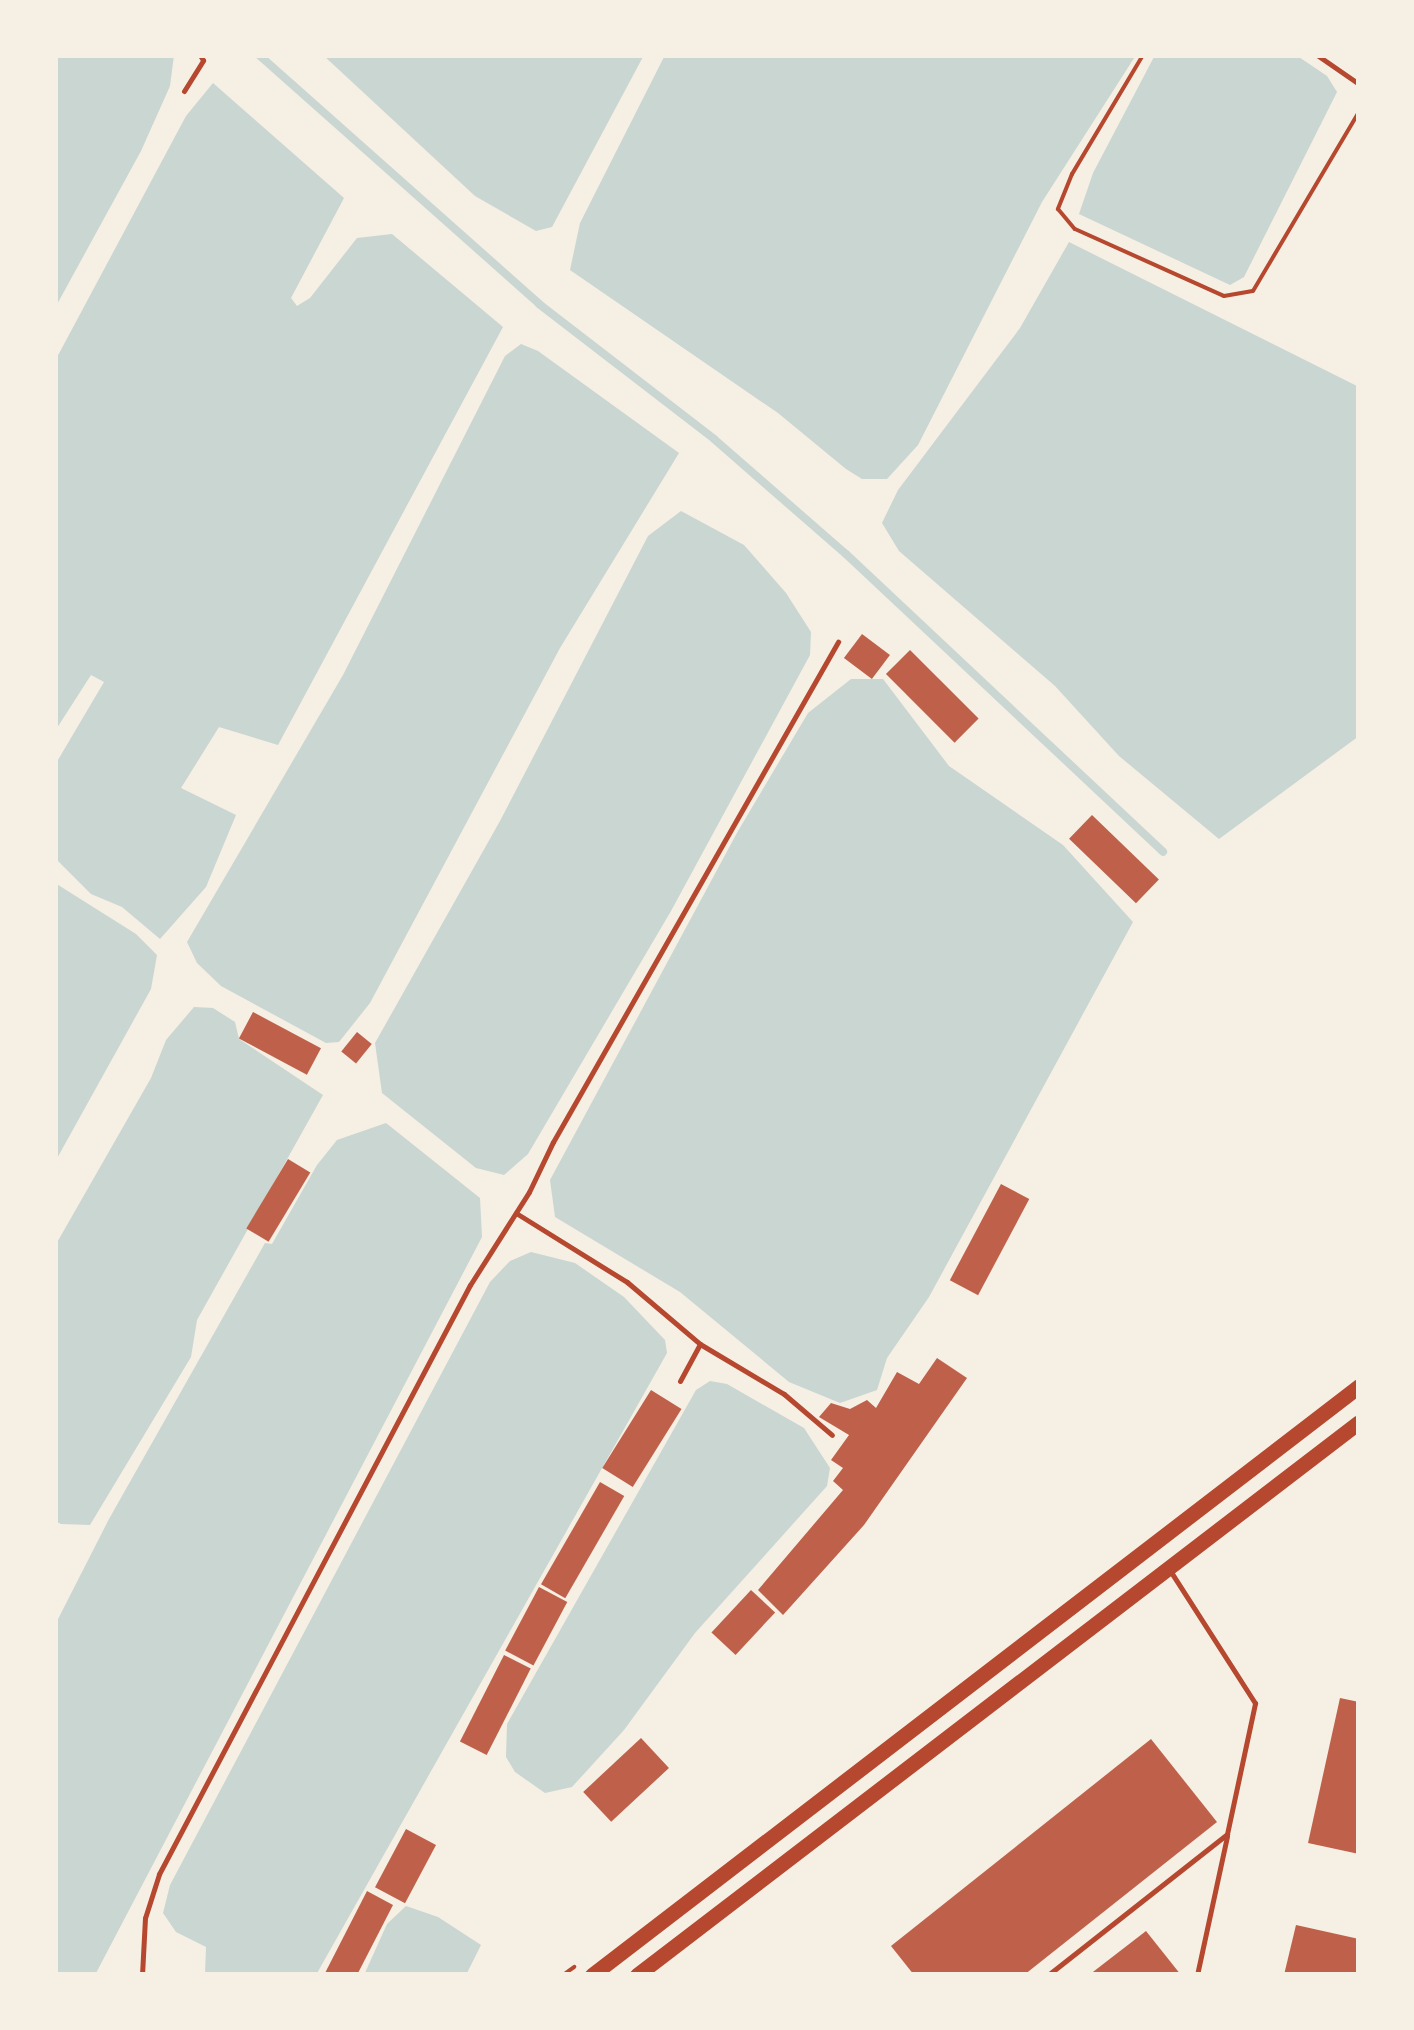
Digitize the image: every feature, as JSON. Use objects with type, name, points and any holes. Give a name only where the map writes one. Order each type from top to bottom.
[{"type":"main road","points":[[592,1975],[1359,1386]]},
{"type":"main road","points":[[637,1975],[1359,1422]]},
{"type":"lane","points":[[184,91],[203,60],[200,55]]},
{"type":"lane","points":[[1316,55],[1359,84]]},
{"type":"lane","points":[[142,1975],[145,1918],[159,1874],[470,1285],[516,1213],[838,642]]},
{"type":"lane","points":[[516,1213],[628,1282],[700,1344],[784,1394],[832,1435]]},
{"type":"lane","points":[[680,1380],[700,1344]]},
{"type":"lane","points":[[1168,1568],[1254,1703],[1196,1975]]},
{"type":"lane","points":[[1048,1975],[1227,1834]]},
{"type":"path","points":[[1143,55],[1072,174],[1058,209],[1075,228],[1224,296],[1253,291],[1359,112]]},
{"type":"shaded area","points":[[55,55],[174,55],[170,86],[141,151],[55,308]]},
{"type":"shaded area","points":[[323,55],[644,55],[552,227],[536,231],[475,196]]},
{"type":"shaded area","points":[[665,55],[1136,55],[1042,202],[918,445],[887,479],[862,479],[846,469],[778,413],[570,270],[580,223]]},
{"type":"shaded area","points":[[1155,55],[1296,55],[1327,76],[1337,92],[1244,277],[1230,285],[1079,214],[1093,173]]},
{"type":"shaded area","points":[[213,83],[344,198],[291,298],[297,306],[310,298],[357,238],[392,234],[503,327],[278,745],[219,727],[181,788],[236,815],[206,887],[160,939],[122,907],[91,894],[55,858],[55,765],[104,682],[91,675],[55,731],[55,361],[186,116]]},
{"type":"shaded area","points":[[1069,242],[1359,387],[1359,736],[1219,839],[1119,756],[1055,686],[899,551],[882,523],[898,490],[1020,328]]},
{"type":"shaded area","points":[[521,344],[538,351],[679,453],[560,648],[370,1003],[339,1042],[326,1043],[221,986],[197,963],[187,942],[343,675],[505,356]]},
{"type":"shaded area","points":[[681,511],[744,545],[786,593],[811,632],[810,655],[671,911],[528,1154],[504,1175],[476,1168],[382,1093],[375,1043],[500,821],[648,536]]},
{"type":"shaded area","points":[[851,679],[883,679],[949,766],[1063,845],[1133,922],[929,1297],[887,1358],[877,1390],[840,1403],[789,1382],[680,1292],[555,1217],[550,1180],[738,831],[808,713]]},
{"type":"shaded area","points":[[55,883],[136,934],[157,955],[151,989],[55,1162]]},
{"type":"shaded area","points":[[194,1007],[213,1008],[235,1022],[239,1039],[323,1095],[197,1320],[191,1357],[90,1525],[61,1524],[55,1521],[55,1246],[151,1078],[166,1040]]},
{"type":"shaded area","points":[[386,1123],[480,1198],[482,1237],[95,1975],[55,1975],[55,1625],[109,1519],[265,1243],[272,1244],[317,1165],[337,1140]]},
{"type":"shaded area","points":[[531,1252],[575,1263],[624,1297],[665,1340],[667,1353],[316,1975],[205,1975],[206,1947],[176,1932],[163,1913],[170,1885],[490,1282],[510,1261]]},
{"type":"shaded area","points":[[710,1381],[727,1384],[804,1428],[830,1468],[827,1486],[695,1633],[624,1730],[572,1787],[545,1793],[515,1772],[506,1757],[507,1724],[696,1390]]},
{"type":"shaded area","points":[[406,1906],[438,1917],[481,1945],[466,1975],[364,1975],[387,1924]]},
{"type":"building","points":[[862,634],[890,655],[872,679],[844,658]]},
{"type":"building","points":[[910,650],[979,719],[955,743],[886,674]]},
{"type":"building","points":[[1092,815],[1159,880],[1136,903],[1069,839]]},
{"type":"building","points":[[253,1012],[321,1048],[307,1075],[239,1038]]},
{"type":"building","points":[[357,1032],[372,1044],[356,1063],[341,1051]]},
{"type":"building","points":[[288,1159],[310,1172],[269,1242],[246,1228]]},
{"type":"building","points":[[1001,1184],[1029,1199],[978,1295],[950,1280]]},
{"type":"building","points":[[937,1358],[967,1378],[864,1525],[783,1615],[758,1590],[843,1490],[833,1481],[843,1468],[831,1460],[849,1435],[819,1417],[831,1403],[850,1409],[867,1400],[876,1408],[897,1372],[919,1384]]},
{"type":"building","points":[[651,1390],[682,1409],[633,1487],[602,1468]]},
{"type":"building","points":[[600,1482],[624,1496],[565,1598],[541,1584]]},
{"type":"building","points":[[539,1587],[567,1602],[533,1666],[505,1651]]},
{"type":"building","points":[[751,1590],[775,1613],[736,1655],[711,1632]]},
{"type":"building","points":[[504,1655],[531,1669],[487,1755],[460,1741]]},
{"type":"building","points":[[1340,1698],[1359,1702],[1359,1854],[1308,1843]]},
{"type":"building","points":[[641,1738],[669,1768],[611,1822],[583,1792]]},
{"type":"building","points":[[1151,1739],[1217,1822],[1024,1975],[914,1975],[891,1946]]},
{"type":"building","points":[[406,1829],[436,1845],[405,1903],[375,1887]]},
{"type":"building","points":[[367,1891],[393,1905],[357,1975],[324,1975]]},
{"type":"building","points":[[1296,1925],[1359,1939],[1359,1975],[1284,1975]]},
{"type":"building","points":[[1146,1931],[1181,1975],[1089,1975]]},
{"type":"waterway","points":[[259,55],[539,304],[714,439],[846,554],[1163,852]]}]
